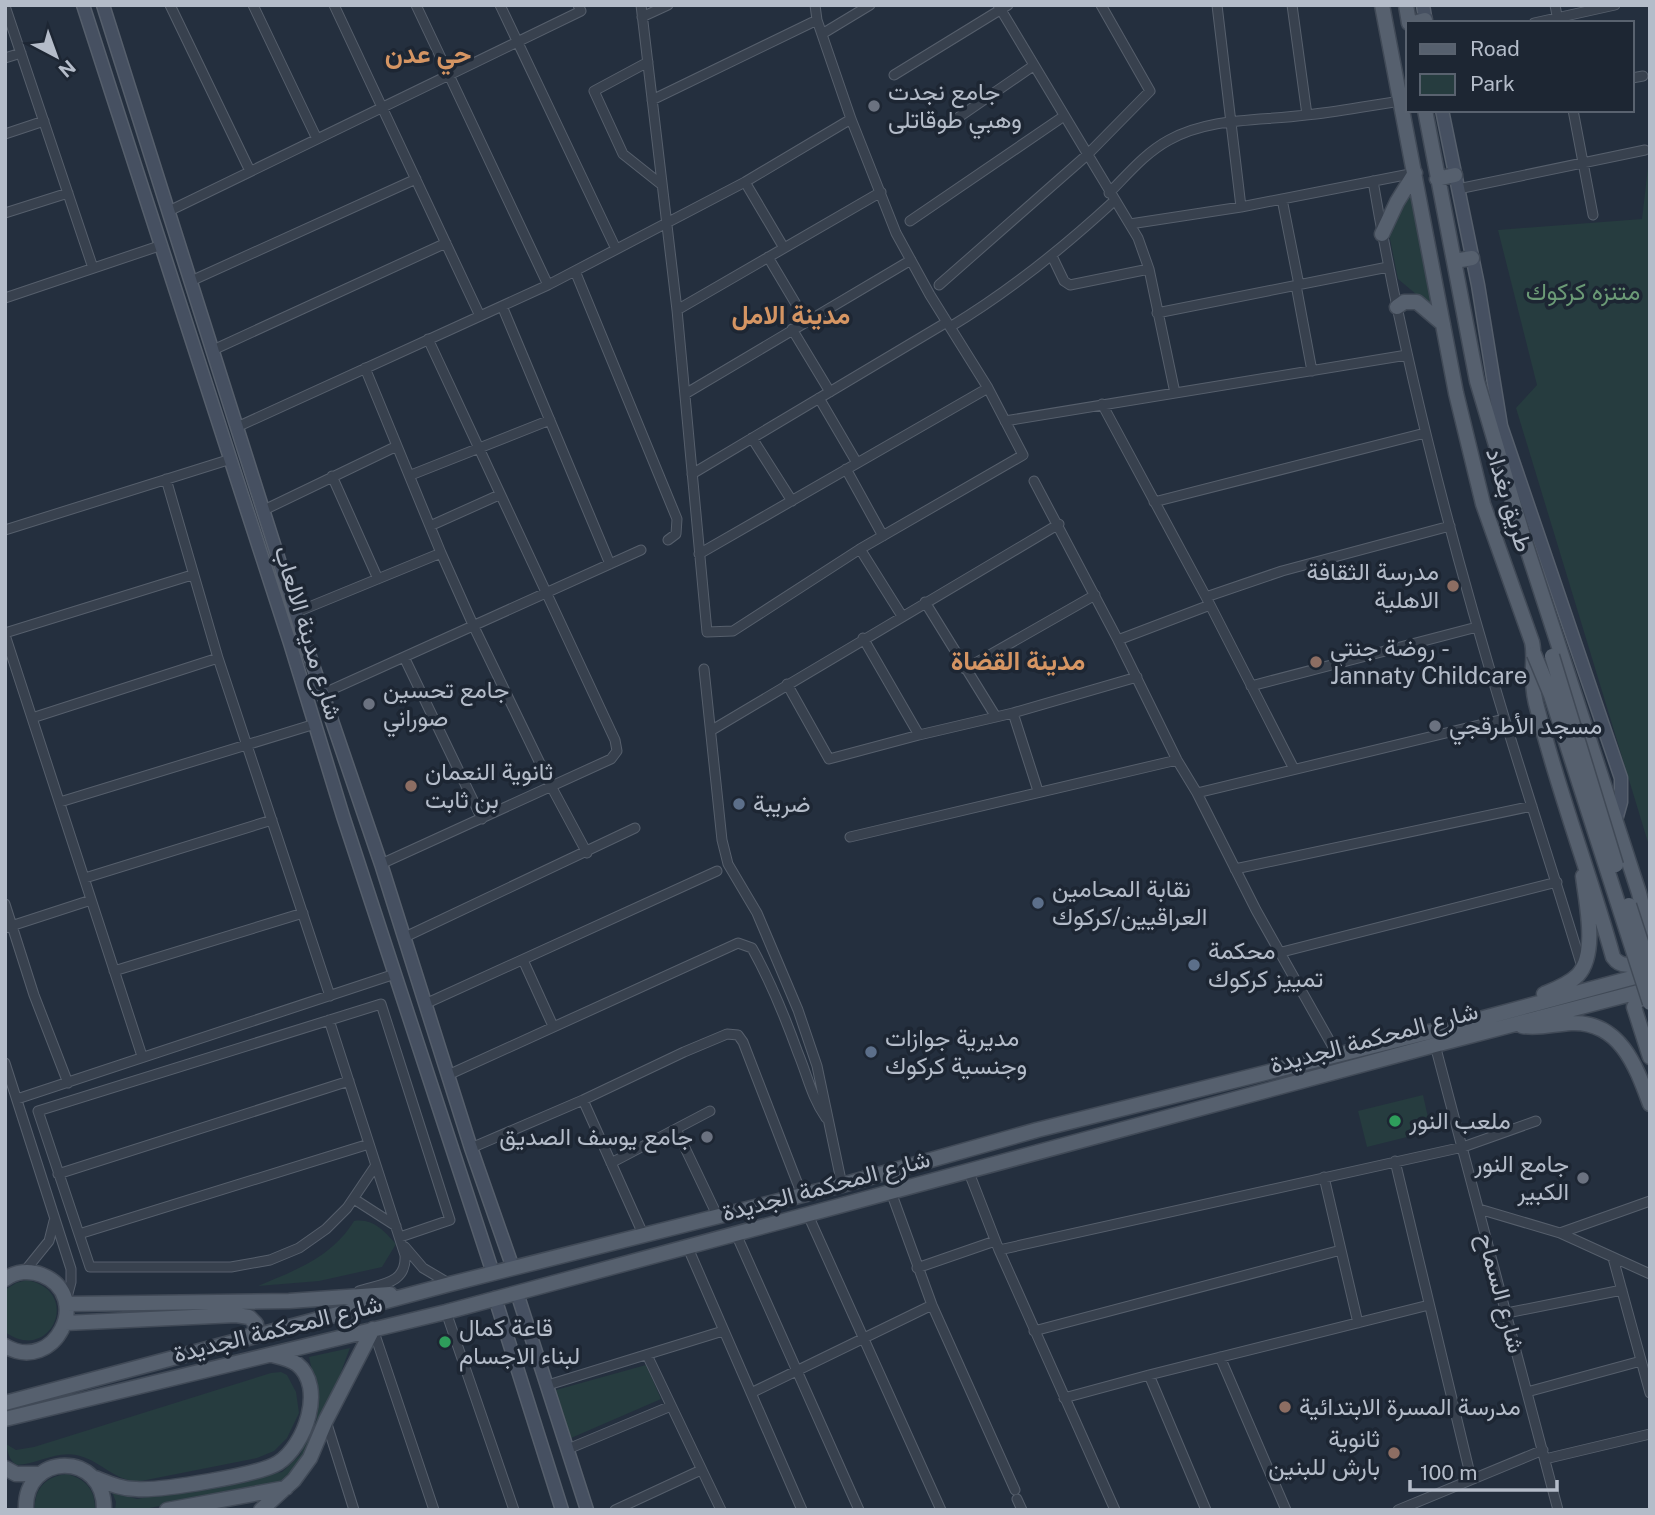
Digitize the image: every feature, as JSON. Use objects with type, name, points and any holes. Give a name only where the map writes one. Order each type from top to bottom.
[{"type":"main road","name":"شارع مدينة الالعاب","points":[[83,5],[231,459],[343,816],[493,1273]]},
{"type":"main road","name":"شارع مدينة الالعاب","points":[[103,5],[322,694],[381,864],[471,1148],[513,1268]]},
{"type":"main road","name":"طريق بغداد","points":[[1382,5],[1456,393],[1483,504],[1532,642],[1532,680],[1538,711],[1615,960],[1627,965],[1645,960],[1650,955]]},
{"type":"main road","points":[[1406,5],[1419,19]]},
{"type":"main road","name":"طريق بغداد","points":[[1425,112],[1477,381],[1529,556],[1639,893],[1650,939]]},
{"type":"main road","points":[[1446,112],[1501,426],[1621,778],[1621,802],[1616,820]]},
{"type":"main road","points":[[134,162],[152,156]]},
{"type":"main road","points":[[1382,234],[1415,173]]},
{"type":"main road","points":[[1437,179],[1457,182]]},
{"type":"main road","points":[[1455,261],[1472,258]]},
{"type":"main road","points":[[1397,307],[1404,302],[1417,302],[1443,324]]},
{"type":"main road","points":[[1529,556],[1541,545]]},
{"type":"main road","points":[[1547,610],[1552,656],[1650,972],[1619,989]]},
{"type":"main road","points":[[1534,654],[1551,695],[1650,1003]]},
{"type":"main road","points":[[343,816],[361,808]]},
{"type":"main road","points":[[1512,1017],[1572,980],[1583,969],[1588,940],[1581,857]]},
{"type":"main road","points":[[1639,893],[1650,910]]},
{"type":"main road","points":[[1619,989],[1650,989]]},
{"type":"main road","name":"شارع المحكمة الجديدة","points":[[38,1402],[246,1338],[842,1185],[1037,1130],[1337,1054],[1512,1017],[1619,989]]},
{"type":"main road","points":[[1650,997],[1639,1000],[1634,1007],[1650,1057]]},
{"type":"main road","points":[[1512,1017],[1544,1027],[1584,1024],[1606,1032],[1626,1049],[1633,1060],[1650,1104]]},
{"type":"main road","name":"شارع المحكمة الجديدة","points":[[38,1402],[271,1354],[446,1312],[1435,1045],[1512,1017]]},
{"type":"main road","points":[[7,1348],[29,1352],[48,1346],[56,1340],[65,1322],[66,1303],[55,1283],[46,1276],[11,1275]]},
{"type":"main road","points":[[66,1303],[289,1301],[420,1293]]},
{"type":"main road","points":[[517,1293],[587,1510]]},
{"type":"main road","points":[[495,1298],[562,1510]]},
{"type":"main road","points":[[65,1322],[236,1315],[249,1317],[256,1324],[255,1332],[246,1338]]},
{"type":"main road","points":[[261,1510],[286,1488],[310,1458],[326,1420],[373,1329]]},
{"type":"main road","points":[[26,1510],[28,1492],[40,1474],[51,1468],[74,1466],[94,1478],[123,1488],[152,1489],[260,1471],[287,1457],[306,1427],[310,1406],[309,1385],[307,1377],[298,1365],[271,1354]]},
{"type":"main road","points":[[5,1403],[38,1402]]},
{"type":"main road","points":[[5,1419],[38,1402]]},
{"type":"main road","points":[[5,1468],[16,1474],[40,1474]]},
{"type":"main road","points":[[94,1478],[101,1488],[104,1510]]},
{"type":"main road","points":[[167,1510],[286,1488]]},
{"type":"street","points":[[170,5],[250,171]]},
{"type":"street","points":[[334,5],[480,316]]},
{"type":"street","points":[[416,5],[548,285]]},
{"type":"street","points":[[500,5],[616,249]]},
{"type":"street","points":[[169,211],[581,11],[578,5]]},
{"type":"street","points":[[641,5],[677,310],[707,632],[733,631],[860,549],[1023,455],[988,387],[896,233],[851,119],[817,20],[815,5]]},
{"type":"street","points":[[642,17],[668,5]]},
{"type":"street","points":[[822,34],[870,5]]},
{"type":"street","points":[[939,285],[1087,155],[1150,91],[1101,5]]},
{"type":"street","points":[[1217,5],[1241,206]]},
{"type":"street","points":[[1292,5],[1307,115]]},
{"type":"street","points":[[1555,5],[1557,20],[1615,5]]},
{"type":"street","points":[[5,6],[93,268]]},
{"type":"street","points":[[255,6],[317,139]]},
{"type":"street","points":[[894,75],[1002,7],[1033,66],[1138,238],[1149,269],[1175,393]]},
{"type":"street","points":[[652,100],[817,20]]},
{"type":"street","points":[[5,58],[21,53]]},
{"type":"street","points":[[648,62],[594,91],[623,154],[663,185]]},
{"type":"street","points":[[943,128],[1033,66]]},
{"type":"street","points":[[1634,78],[1643,76]]},
{"type":"street","points":[[692,474],[1020,281],[1052,256],[1112,197],[1153,150],[1172,138],[1193,130],[1230,122],[1307,115],[1402,100]]},
{"type":"street","points":[[1573,112],[1593,215]]},
{"type":"street","points":[[910,221],[1064,116]]},
{"type":"street","points":[[237,427],[548,285],[667,224],[851,119]]},
{"type":"street","points":[[5,134],[44,121]]},
{"type":"street","points":[[1457,182],[1645,150]]},
{"type":"street","points":[[1130,224],[1282,199],[1415,173]]},
{"type":"street","points":[[191,281],[416,179]]},
{"type":"street","points":[[745,181],[784,248]]},
{"type":"street","points":[[1373,181],[1388,267],[1425,433],[1504,719],[1583,969]]},
{"type":"street","points":[[677,310],[881,192]]},
{"type":"street","points":[[5,213],[68,193]]},
{"type":"street","points":[[1282,199],[1312,371]]},
{"type":"street","points":[[214,350],[446,243]]},
{"type":"street","points":[[5,298],[162,245]]},
{"type":"street","points":[[1052,256],[1064,281],[1070,285],[1149,269]]},
{"type":"street","points":[[768,257],[806,321]]},
{"type":"street","points":[[685,394],[911,260]]},
{"type":"street","points":[[1157,313],[1388,267]]},
{"type":"street","points":[[575,271],[677,519],[676,534],[668,540]]},
{"type":"street","points":[[502,306],[610,564]]},
{"type":"street","points":[[792,329],[830,392]]},
{"type":"street","points":[[381,864],[611,759],[617,751],[615,740],[428,339]]},
{"type":"street","points":[[1005,421],[1407,355]]},
{"type":"street","points":[[365,368],[411,475],[440,553],[551,786],[587,853]]},
{"type":"street","points":[[699,554],[988,387]]},
{"type":"street","points":[[819,398],[857,463]]},
{"type":"street","points":[[1102,404],[1294,769]]},
{"type":"street","points":[[411,475],[550,420]]},
{"type":"street","points":[[1154,502],[1425,433]]},
{"type":"street","points":[[752,438],[792,501]]},
{"type":"street","points":[[264,510],[397,446]]},
{"type":"street","points":[[5,530],[231,459]]},
{"type":"street","points":[[846,469],[883,536]]},
{"type":"street","points":[[332,477],[378,579]]},
{"type":"street","points":[[166,479],[218,658],[330,996]]},
{"type":"street","points":[[1034,481],[1059,524],[1177,760],[1197,793],[1278,953],[1337,1054]]},
{"type":"street","points":[[430,526],[499,495]]},
{"type":"street","points":[[712,730],[1059,524]]},
{"type":"street","points":[[1118,640],[1282,571],[1450,526]]},
{"type":"street","points":[[860,549],[902,616]]},
{"type":"street","points":[[322,694],[641,550]]},
{"type":"street","points":[[297,612],[440,553]]},
{"type":"street","points":[[142,1056],[5,634],[192,575]]},
{"type":"street","points":[[965,669],[1095,595]]},
{"type":"street","points":[[925,602],[996,717]]},
{"type":"street","points":[[1251,686],[1477,627]]},
{"type":"street","points":[[863,638],[919,735]]},
{"type":"street","points":[[404,657],[482,820]]},
{"type":"street","points":[[32,718],[218,658]]},
{"type":"street","points":[[704,669],[722,840],[728,864],[757,913],[798,1010],[817,1066],[842,1185]]},
{"type":"street","points":[[787,684],[829,759],[1013,713],[1137,677]]},
{"type":"street","points":[[1013,713],[1038,792]]},
{"type":"street","points":[[1197,793],[1504,719]]},
{"type":"street","points":[[60,802],[315,724]]},
{"type":"street","points":[[850,837],[1177,760]]},
{"type":"street","points":[[1236,869],[1532,806]]},
{"type":"street","points":[[85,878],[272,820]]},
{"type":"street","points":[[405,937],[635,828]]},
{"type":"street","points":[[425,1004],[718,871]]},
{"type":"street","points":[[1278,953],[1557,882]]},
{"type":"street","points":[[9,927],[91,900]]},
{"type":"street","points":[[5,904],[9,927],[68,1083]]},
{"type":"street","points":[[114,971],[303,913]]},
{"type":"street","points":[[448,1075],[738,943],[752,948],[768,978],[804,1067],[814,1100],[829,1123]]},
{"type":"street","points":[[523,960],[553,1026]]},
{"type":"street","points":[[17,1099],[395,974]]},
{"type":"street","points":[[376,1165],[354,1199],[326,1229],[299,1248],[270,1260],[245,1266],[90,1267],[38,1111],[381,1004],[450,1220],[401,1240]]},
{"type":"street","points":[[329,1020],[401,1240],[405,1263],[398,1278],[342,1297]]},
{"type":"street","points":[[471,1148],[727,1034],[738,1035],[802,1195]]},
{"type":"street","name":"شارع السماح","points":[[1435,1045],[1558,1510]]},
{"type":"street","points":[[5,1063],[71,1269],[66,1303]]},
{"type":"street","points":[[58,1174],[349,1081]]},
{"type":"street","points":[[583,1100],[643,1234]]},
{"type":"street","points":[[611,1163],[710,1111]]},
{"type":"street","points":[[917,1268],[997,1246],[1463,1147],[1536,1121]]},
{"type":"street","points":[[676,1129],[717,1215]]},
{"type":"street","points":[[79,1234],[369,1144]]},
{"type":"street","points":[[1395,1161],[1471,1478]]},
{"type":"street","points":[[968,1171],[997,1246],[1115,1510]]},
{"type":"street","points":[[1324,1177],[1358,1322]]},
{"type":"street","points":[[891,1192],[932,1305],[1022,1510]]},
{"type":"street","points":[[354,1199],[396,1226]]},
{"type":"street","points":[[1560,1233],[1650,1201]]},
{"type":"street","points":[[1479,1209],[1560,1233],[1650,1275]]},
{"type":"street","points":[[808,1215],[941,1510]]},
{"type":"street","points":[[11,1275],[49,1241],[54,1219]]},
{"type":"street","points":[[736,1234],[859,1510]]},
{"type":"street","points":[[401,1240],[423,1268],[450,1284]]},
{"type":"street","points":[[688,1248],[799,1509]]},
{"type":"street","points":[[1034,1331],[1341,1250]]},
{"type":"street","points":[[1613,1258],[1650,1393]]},
{"type":"street","points":[[1507,1313],[1622,1290]]},
{"type":"street","points":[[751,1393],[932,1305]]},
{"type":"street","points":[[1064,1398],[1429,1305]]},
{"type":"street","points":[[446,1312],[514,1510]]},
{"type":"street","points":[[373,1329],[434,1510]]},
{"type":"street","points":[[548,1385],[723,1331]]},
{"type":"street","points":[[647,1355],[721,1510]]},
{"type":"street","points":[[1220,1357],[1286,1510]]},
{"type":"street","points":[[1527,1392],[1641,1362]]},
{"type":"street","points":[[1149,1375],[1206,1510]]},
{"type":"street","points":[[568,1449],[671,1406]]},
{"type":"street","points":[[326,1420],[352,1509]]},
{"type":"street","points":[[1398,1510],[1471,1478],[1544,1455],[1650,1434]]},
{"type":"street","points":[[615,1510],[701,1470]]},
{"type":"green space","name":"متنزه كركوك","points":[[1650,150],[1650,849],[1516,408],[1537,385],[1498,230],[1642,219]]},
{"type":"green space","points":[[1412,190],[1435,310],[1398,279],[1389,234]]},
{"type":"green space","name":"ملعب النور","points":[[1423,1095],[1431,1131],[1367,1147],[1358,1111]]},
{"type":"green space","points":[[354,1221],[372,1224],[396,1244],[382,1267],[319,1281],[258,1286],[299,1268],[324,1253]]},
{"type":"green space","points":[[27,1280],[44,1287],[54,1297],[57,1310],[47,1333],[36,1339],[21,1340],[5,1332],[5,1290]]},
{"type":"green space","points":[[350,1348],[322,1423],[312,1442],[290,1474],[276,1484],[139,1510],[115,1510],[116,1502],[112,1492],[137,1499],[282,1472],[300,1455],[316,1421],[316,1389],[309,1357]]},
{"type":"green space","points":[[646,1365],[661,1399],[571,1438],[556,1390]]},
{"type":"green space","points":[[281,1372],[287,1375],[296,1392],[299,1413],[287,1438],[274,1451],[257,1458],[136,1482],[119,1477],[91,1460],[76,1455],[61,1455],[17,1465],[8,1453],[6,1444],[16,1450],[34,1447]]},
{"type":"green space","points":[[66,1474],[79,1478],[88,1486],[94,1496],[95,1510],[35,1510],[36,1496],[42,1485],[52,1478]]},
{"type":"place","name":"جامع نجدت وهبي طوقاتلى","points":[[874,106]]},
{"type":"place","name":"مدرسة الثقافة الاهلية","points":[[1453,586]]},
{"type":"place","name":"روضة جنتي - Jannaty Childcare","points":[[1316,662]]},
{"type":"place","name":"جامع تحسين صوراني","points":[[369,704]]},
{"type":"place","name":"مسجد الأطرقجي","points":[[1435,726]]},
{"type":"place","name":"ثانوية النعمان بن ثابت","points":[[411,786]]},
{"type":"place","name":"ضريبة","points":[[739,804]]},
{"type":"place","name":"نقابة المحامين العراقيين/كركوك","points":[[1038,903]]},
{"type":"place","name":"محكمة تمييز كركوك","points":[[1194,965]]},
{"type":"place","name":"مديرية جوازات وجنسية كركوك","points":[[871,1052]]},
{"type":"place","name":"ملعب النور","points":[[1395,1121]]},
{"type":"place","name":"جامع يوسف الصديق","points":[[707,1137]]},
{"type":"place","name":"جامع النور الكبير","points":[[1583,1178]]},
{"type":"place","name":"قاعة كمال لبناء الاجسام","points":[[445,1342]]},
{"type":"place","name":"مدرسة المسرة الابتدائية","points":[[1285,1407]]},
{"type":"place","name":"ثانوية بارش للبنين","points":[[1394,1453]]},
{"type":"district","name":"حي عدن","points":[[428,54]]},
{"type":"district","name":"مدينة الامل","points":[[791,315]]},
{"type":"district","name":"مدينة القضاة","points":[[1018,661]]}]
